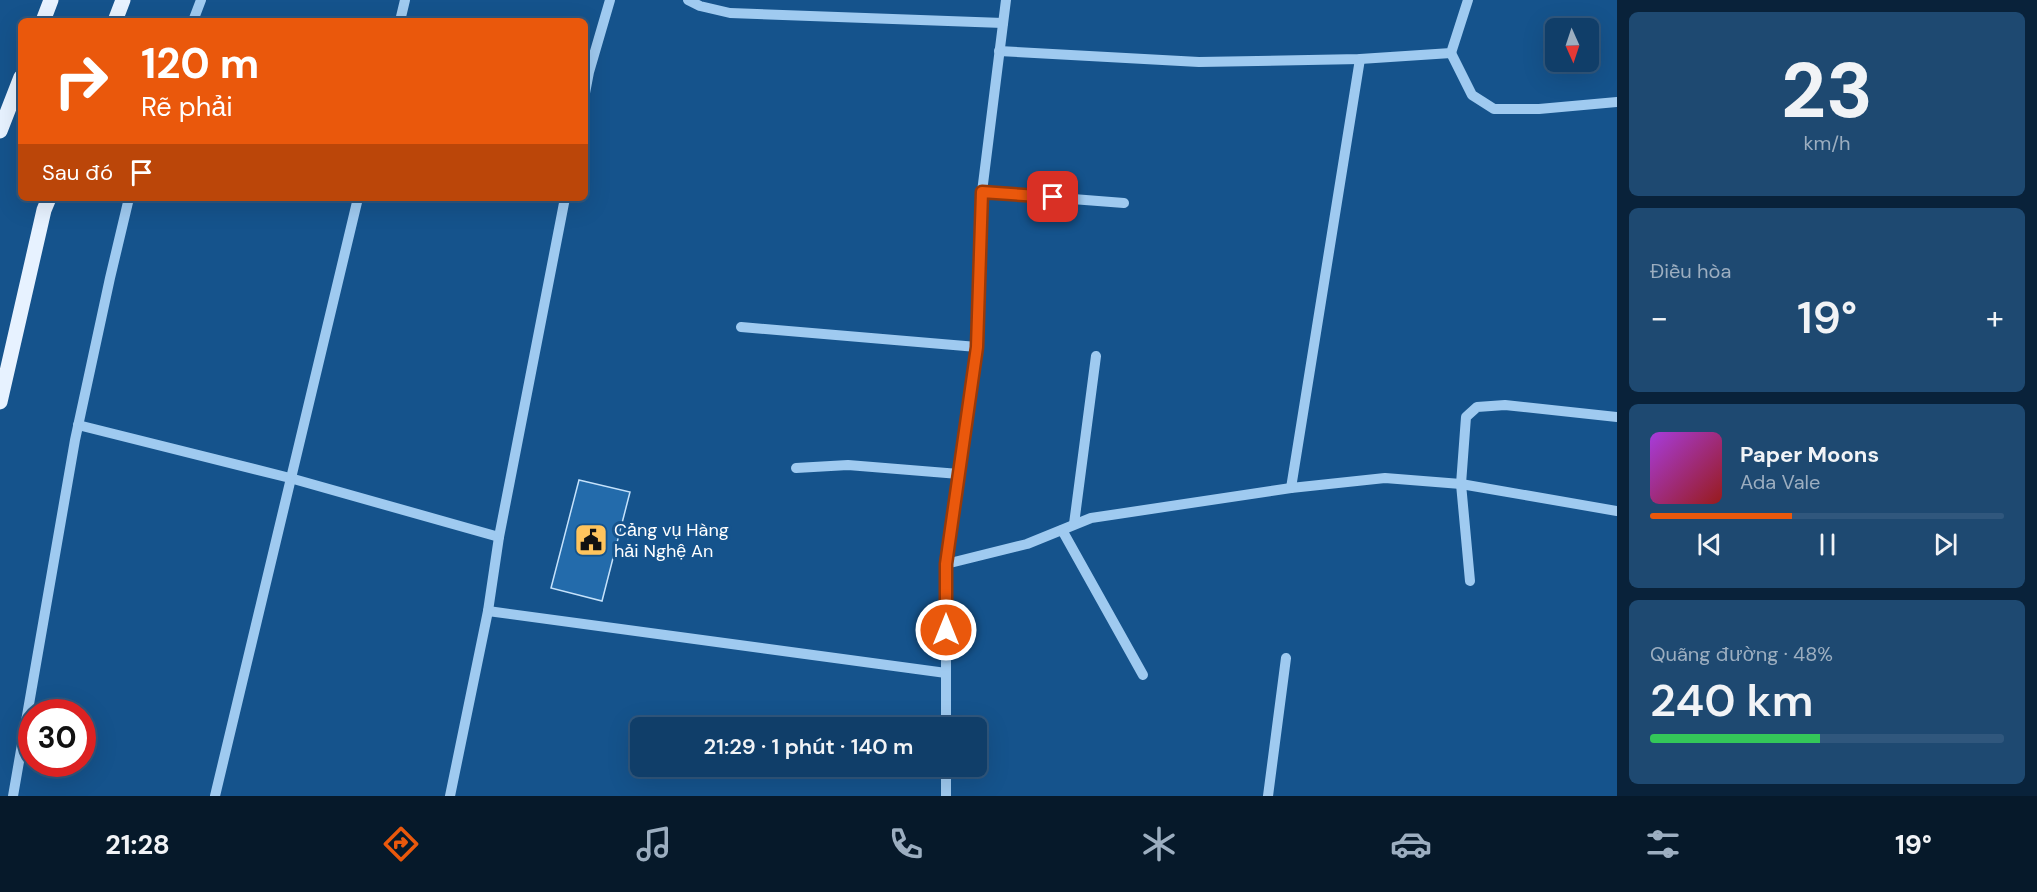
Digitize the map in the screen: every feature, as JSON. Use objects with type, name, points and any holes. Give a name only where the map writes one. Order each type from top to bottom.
[{"type":"main road","points":[[44,18],[51,0]]},
{"type":"main road","points":[[116,18],[123,0]]},
{"type":"main road","points":[[0,131],[18,85]]},
{"type":"main road","points":[[0,402],[41,222],[48,201]]},
{"type":"street","points":[[194,18],[201,0]]},
{"type":"street","points":[[401,18],[405,0]]},
{"type":"street","points":[[588,77],[610,0]]},
{"type":"street","points":[[688,0],[700,6],[730,13],[1003,23]]},
{"type":"street","points":[[946,717],[946,564],[977,347],[982,192],[1006,0]]},
{"type":"street","points":[[1468,0],[1451,53],[1472,95],[1494,109],[1539,109],[1617,102]]},
{"type":"street","points":[[999,51],[1199,62],[1360,59],[1451,53]]},
{"type":"street","points":[[1291,488],[1360,59]]},
{"type":"street","points":[[982,192],[1124,202]]},
{"type":"street","points":[[13,796],[78,425],[128,201]]},
{"type":"street","points":[[215,796],[357,201]]},
{"type":"street","points":[[450,796],[488,611],[499,537],[564,201]]},
{"type":"street","points":[[741,327],[977,347]]},
{"type":"street","points":[[1074,524],[1096,356]]},
{"type":"street","points":[[1470,581],[1461,484],[1466,417],[1477,407],[1505,405],[1617,417]]},
{"type":"street","points":[[78,425],[290,478],[499,537]]},
{"type":"street","points":[[796,468],[848,465],[959,474]]},
{"type":"street","points":[[946,564],[1027,544],[1091,518],[1291,488],[1385,478],[1461,484],[1617,511]]},
{"type":"street","points":[[1062,530],[1143,675]]},
{"type":"street","points":[[488,611],[946,673]]},
{"type":"street","points":[[1268,796],[1286,658]]},
{"type":"street","points":[[946,777],[946,796]]},
{"type":"building","name":"Cảng vụ Hàng hải Nghệ An","points":[[579,480],[630,492],[602,601],[551,588]]},
{"type":"place","name":"Cảng vụ Hàng hải Nghệ An","points":[[591,540]]},
{"type":"route","points":[[946,630],[946,564],[977,347],[982,192],[1053,197]]}]
